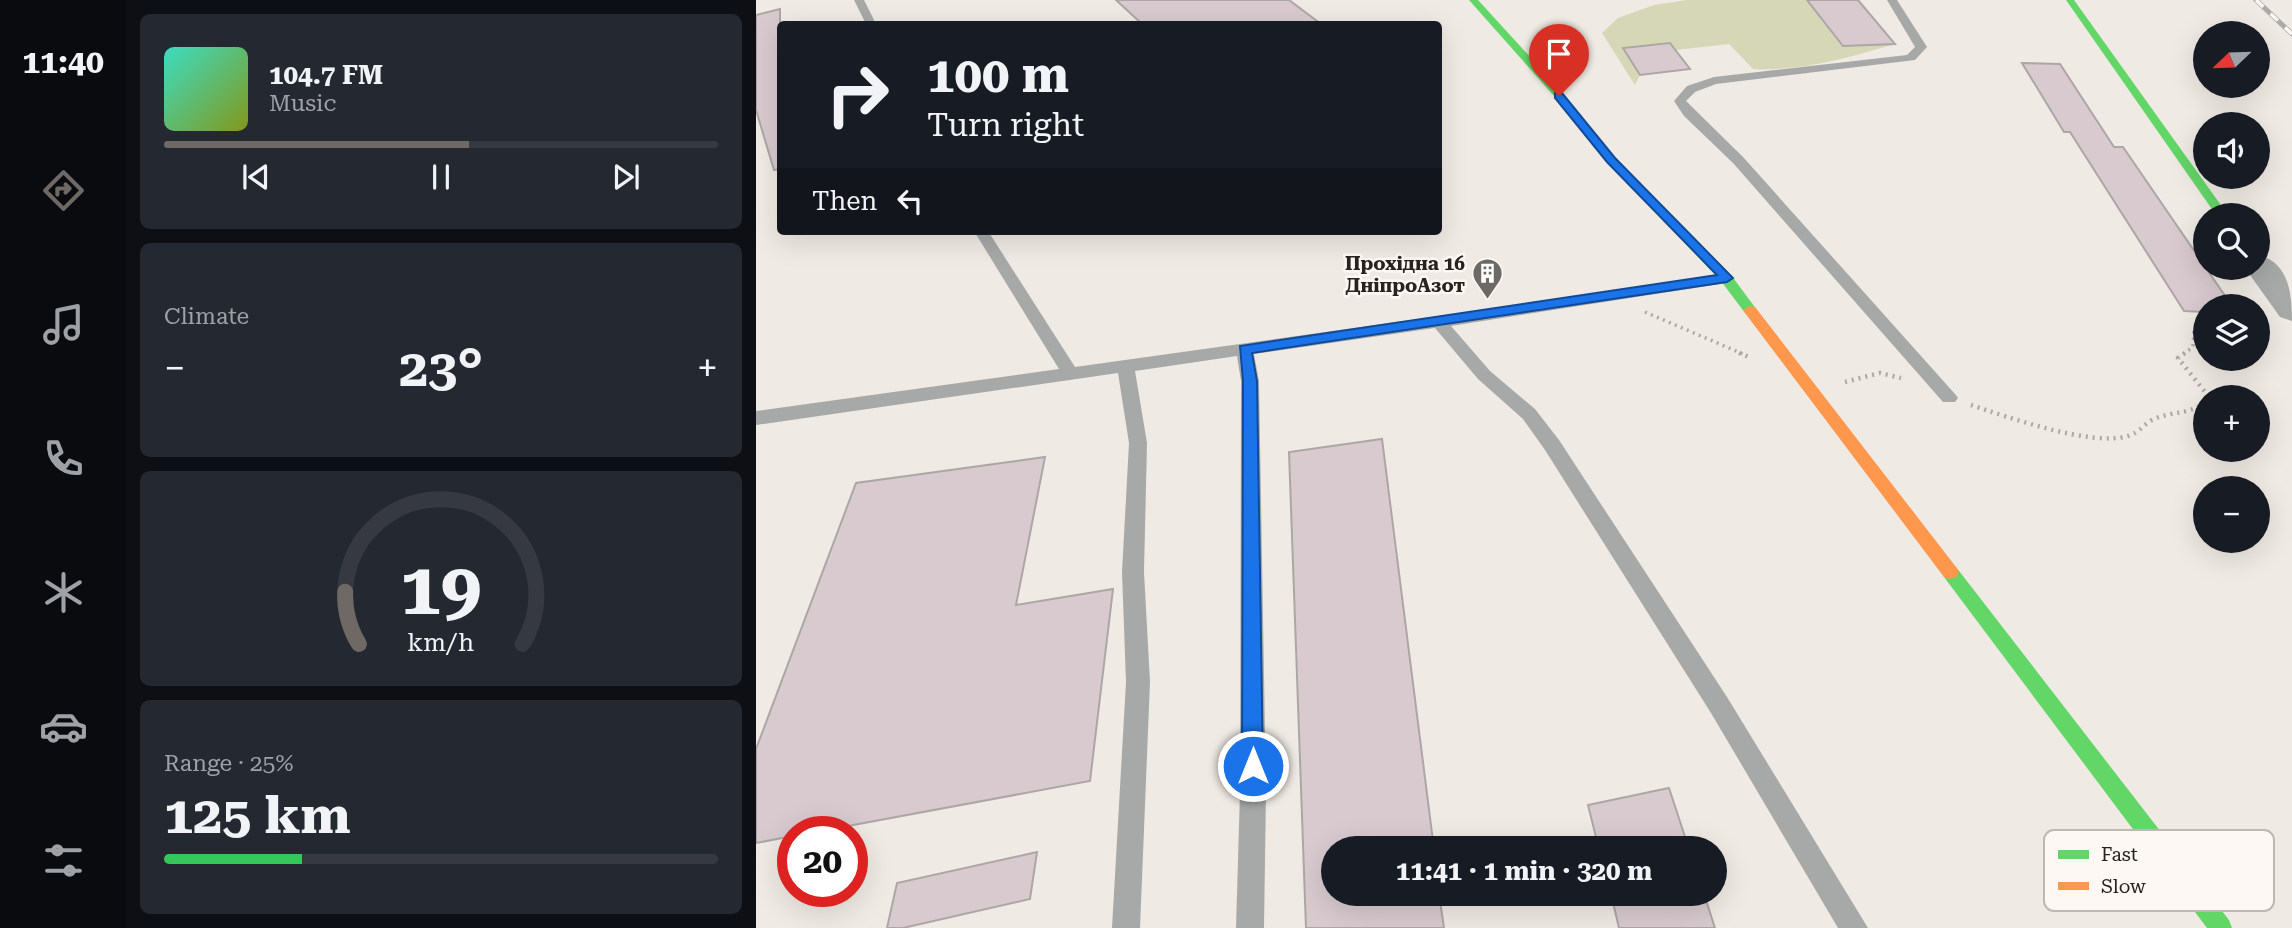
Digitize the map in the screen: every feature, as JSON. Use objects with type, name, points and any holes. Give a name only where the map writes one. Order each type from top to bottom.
[{"type":"street","points":[[1473,0],[1559,96],[1611,160],[1727,278],[2147,830]]},
{"type":"street","points":[[2070,0],[2214,203]]},
{"type":"street","points":[[2270,280],[2292,310]]},
{"type":"street","points":[[2208,911],[2221,928]]},
{"type":"lane","points":[[859,0],[870,21]]},
{"type":"lane","points":[[1892,0],[1920,47],[1910,58],[1714,81],[1691,89],[1681,101],[1688,113],[1738,160],[1949,398]]},
{"type":"lane","points":[[984,235],[1071,374]]},
{"type":"lane","points":[[756,418],[1245,350],[1727,278]]},
{"type":"lane","points":[[1439,322],[1484,375],[1529,414],[1552,445],[1719,705],[1854,928]]},
{"type":"lane","points":[[1245,350],[1250,381],[1250,928]]},
{"type":"lane","points":[[1126,366],[1138,443],[1133,572],[1138,682],[1126,928]]},
{"type":"path","points":[[2193,347],[2178,358],[2199,385]]},
{"type":"green space","points":[[1687,0],[1807,0],[1843,46],[1895,44],[1825,62],[1772,69],[1753,69],[1729,44],[1676,50],[1670,43],[1623,48],[1640,75],[1635,85],[1602,33],[1618,18],[1654,5]]},
{"type":"building","points":[[1116,0],[1289,0],[1317,21],[1139,21]]},
{"type":"building","points":[[1807,0],[1858,0],[1895,44],[1843,46]]},
{"type":"building","points":[[780,9],[780,21],[777,21],[777,170],[774,170],[756,110],[756,15]]},
{"type":"building","points":[[1670,43],[1690,69],[1640,75],[1623,48]]},
{"type":"building","points":[[2022,63],[2060,64],[2114,147],[2123,147],[2193,249],[2193,280],[2214,280],[2224,294],[2193,294],[2193,311],[2184,311],[2070,132],[2064,132]]},
{"type":"building","points":[[1382,439],[1432,836],[1321,836],[1321,906],[1441,906],[1444,928],[1306,928],[1289,452]]},
{"type":"building","points":[[1045,457],[1016,605],[1113,589],[1090,781],[868,822],[868,816],[777,816],[777,839],[756,843],[756,749],[856,483]]},
{"type":"building","points":[[1669,788],[1685,836],[1596,836],[1588,805]]},
{"type":"building","points":[[1037,852],[1030,899],[903,928],[887,928],[897,883]]},
{"type":"building","points":[[1614,906],[1708,906],[1715,928],[1619,928]]},
{"type":"railway","points":[[2256,0],[2292,34]]},
{"type":"traffic: fast","points":[[1473,0],[1559,95],[1611,160],[1726,278],[1750,310]]},
{"type":"traffic: fast","points":[[2070,0],[2214,203]]},
{"type":"traffic: fast","points":[[1950,572],[2146,830]]},
{"type":"traffic: fast","points":[[2208,911],[2221,928]]},
{"type":"traffic: slow","points":[[1750,310],[1950,572]]},
{"type":"place","name":"Прохідна 16 ДніпроАзот","points":[[1488,301]]},
{"type":"route","points":[[1253,766],[1250,381],[1245,350],[1727,278],[1611,160],[1559,96]]}]
